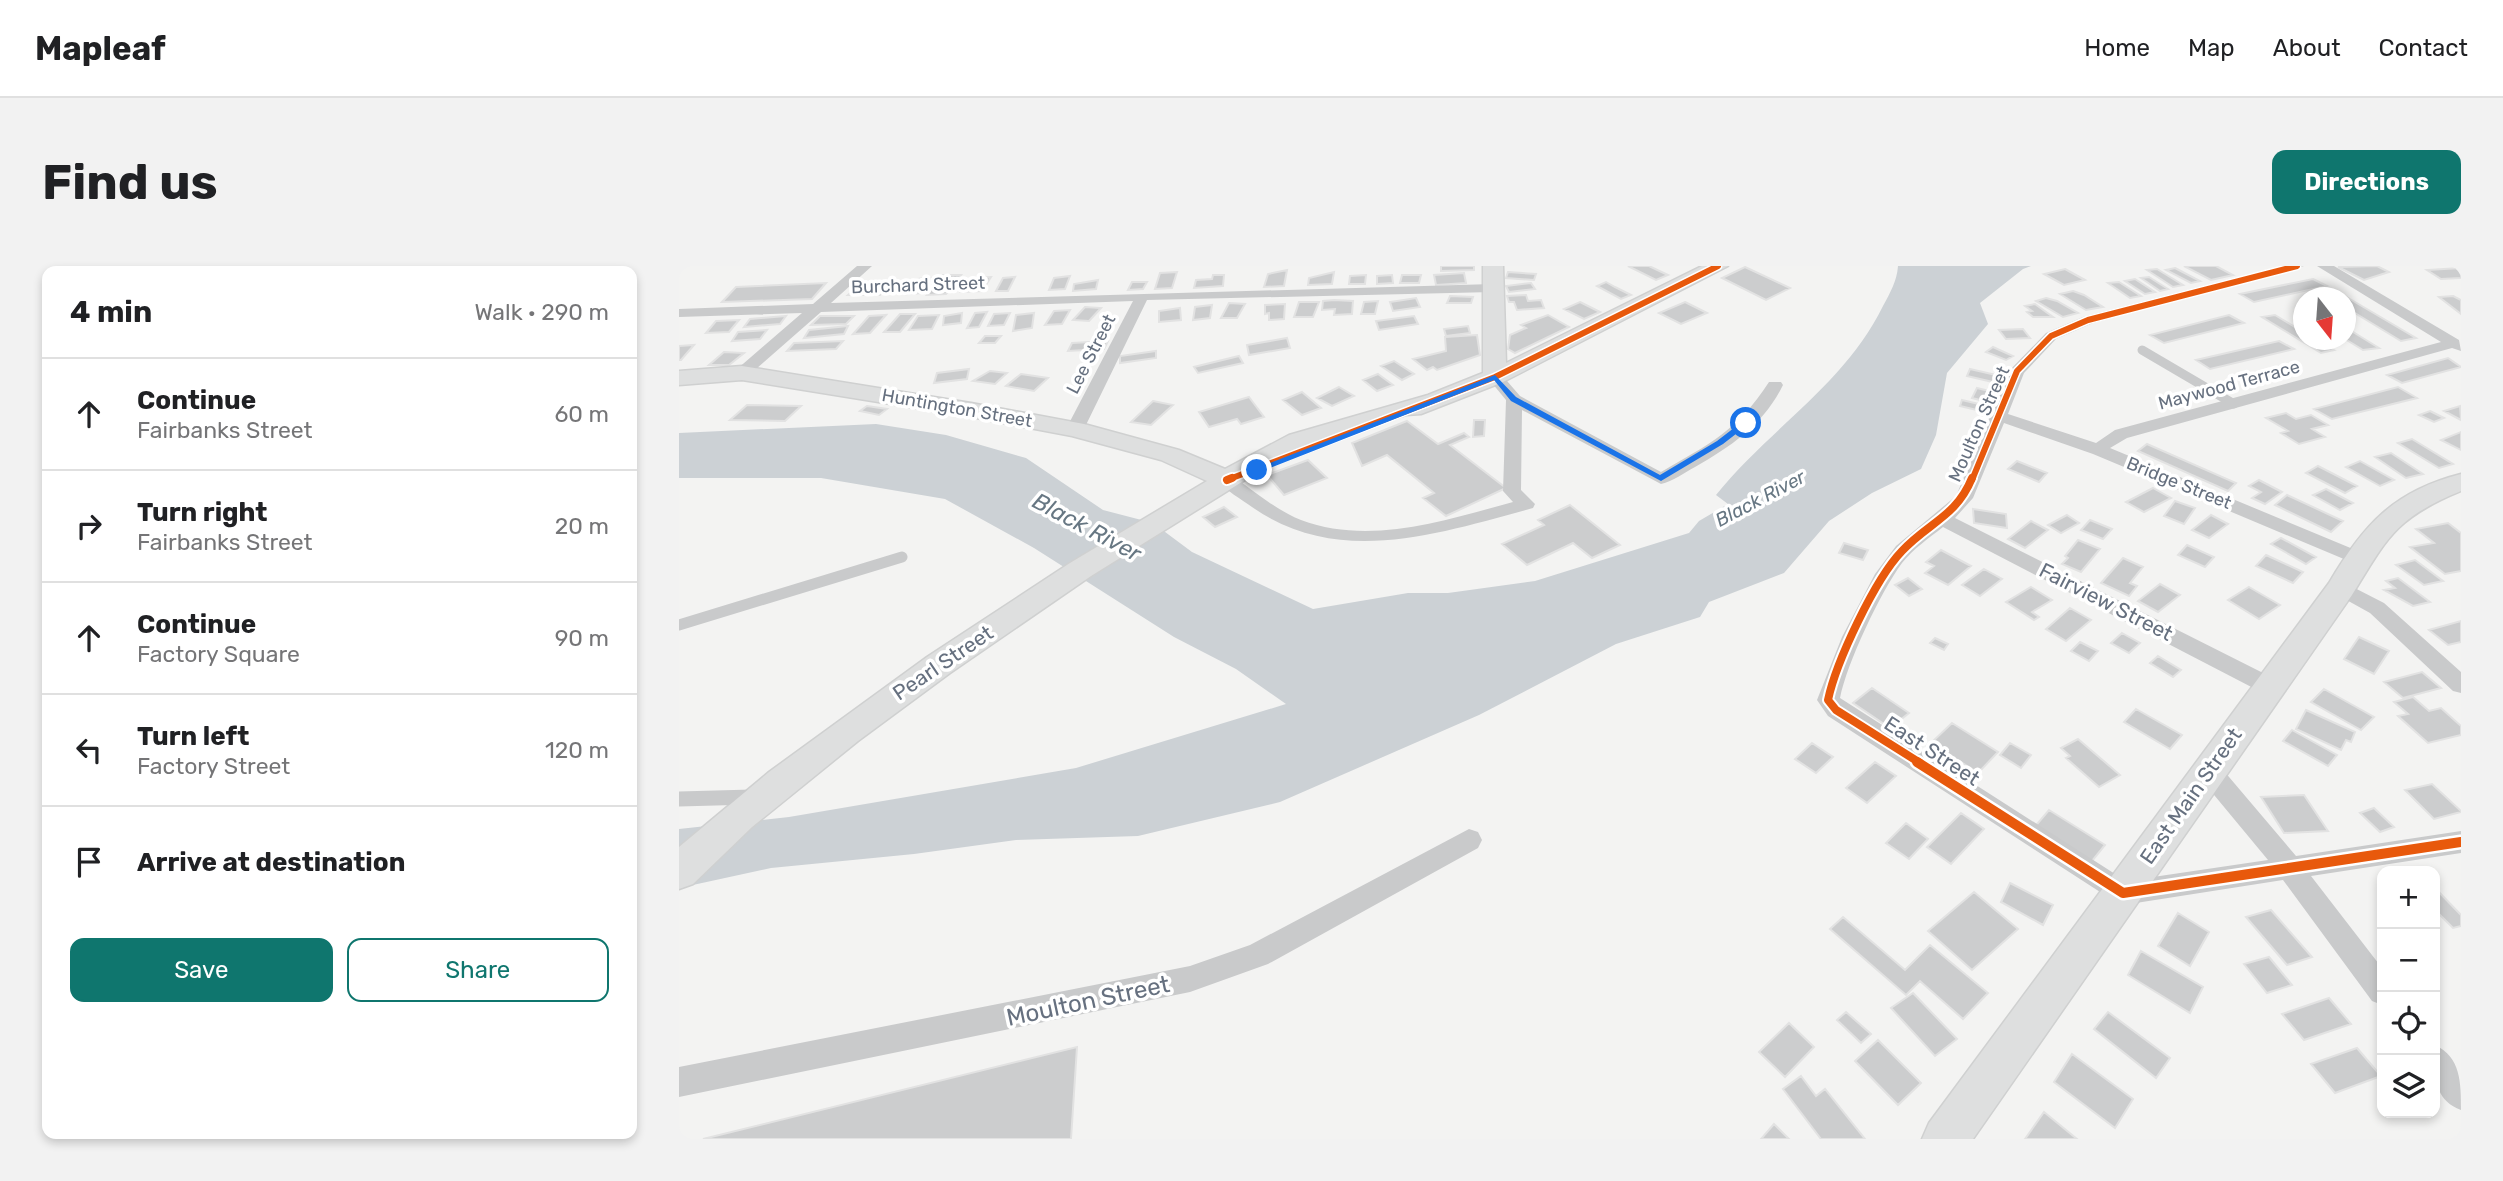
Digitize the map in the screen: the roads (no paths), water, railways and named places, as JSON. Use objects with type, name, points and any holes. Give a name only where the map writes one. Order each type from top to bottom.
[{"type":"street","points":[[742,373],[865,266]]},
{"type":"street","name":"Pearl Street","points":[[679,872],[753,803],[891,698],[1046,592],[1227,480],[1495,377],[1718,266]]},
{"type":"street","name":"Moulton Street","points":[[1877,588],[1896,558],[1944,519],[1964,498],[2017,371],[2060,330],[2297,266]]},
{"type":"street","points":[[2324,266],[2458,345]]},
{"type":"street","points":[[1493,277],[1495,377],[1514,399],[1661,479],[1720,443],[1746,423],[1768,403],[1775,385]]},
{"type":"street","name":"Burchard Street","points":[[679,313],[1142,296],[1493,277]]},
{"type":"street","name":"Lee Street","points":[[1075,429],[1142,296]]},
{"type":"street","name":"Maywood Terrace","points":[[2099,450],[2121,434],[2458,345]]},
{"type":"street","name":"Huntington Street","points":[[679,378],[742,373],[789,379],[1075,429],[1171,455],[1227,480]]},
{"type":"street","points":[[1227,480],[1293,523],[1331,536],[1375,538],[1526,503],[1512,491],[1514,399]]},
{"type":"street","name":"Bridge Street","points":[[1997,416],[2099,450],[2350,573],[2377,608],[2461,685]]},
{"type":"street","name":"East Main Street","points":[[1945,1139],[2350,573],[2383,521],[2402,507],[2461,482]]},
{"type":"street","name":"Fairview Street","points":[[1944,519],[2269,686]]},
{"type":"street","name":"East Street","points":[[1877,588],[1831,686],[1828,700],[1836,710],[2123,893]]},
{"type":"street","points":[[2209,771],[2264,834],[2377,984]]},
{"type":"street","name":"Moulton Street","points":[[679,1082],[1190,979],[1258,955],[1469,840]]},
{"type":"street","points":[[2123,893],[2290,870],[2461,842]]},
{"type":"street","points":[[2440,1067],[2461,1095]]},
{"type":"lane","points":[[2142,350],[2234,404]]},
{"type":"lane","points":[[679,625],[902,557]]},
{"type":"lane","points":[[679,799],[753,803]]},
{"type":"water","name":"Black River","points":[[1898,266],[2031,266],[2023,269],[1980,303],[1988,324],[1947,373],[1936,435],[1921,469],[1872,493],[1829,521],[1784,573],[1709,602],[1700,617],[1616,644],[1479,715],[1280,802],[1138,836],[1016,840],[914,854],[771,868],[679,888],[679,829],[789,817],[1076,768],[1286,704],[1236,669],[1174,637],[1034,548],[945,499],[821,478],[679,478],[679,433],[876,424],[946,435],[1026,458],[1103,510],[1153,523],[1192,552],[1313,609],[1408,593],[1448,593],[1535,581],[1689,533],[1699,521],[1728,504],[1716,495],[1848,359],[1867,334],[1886,301],[1895,282]]}]
